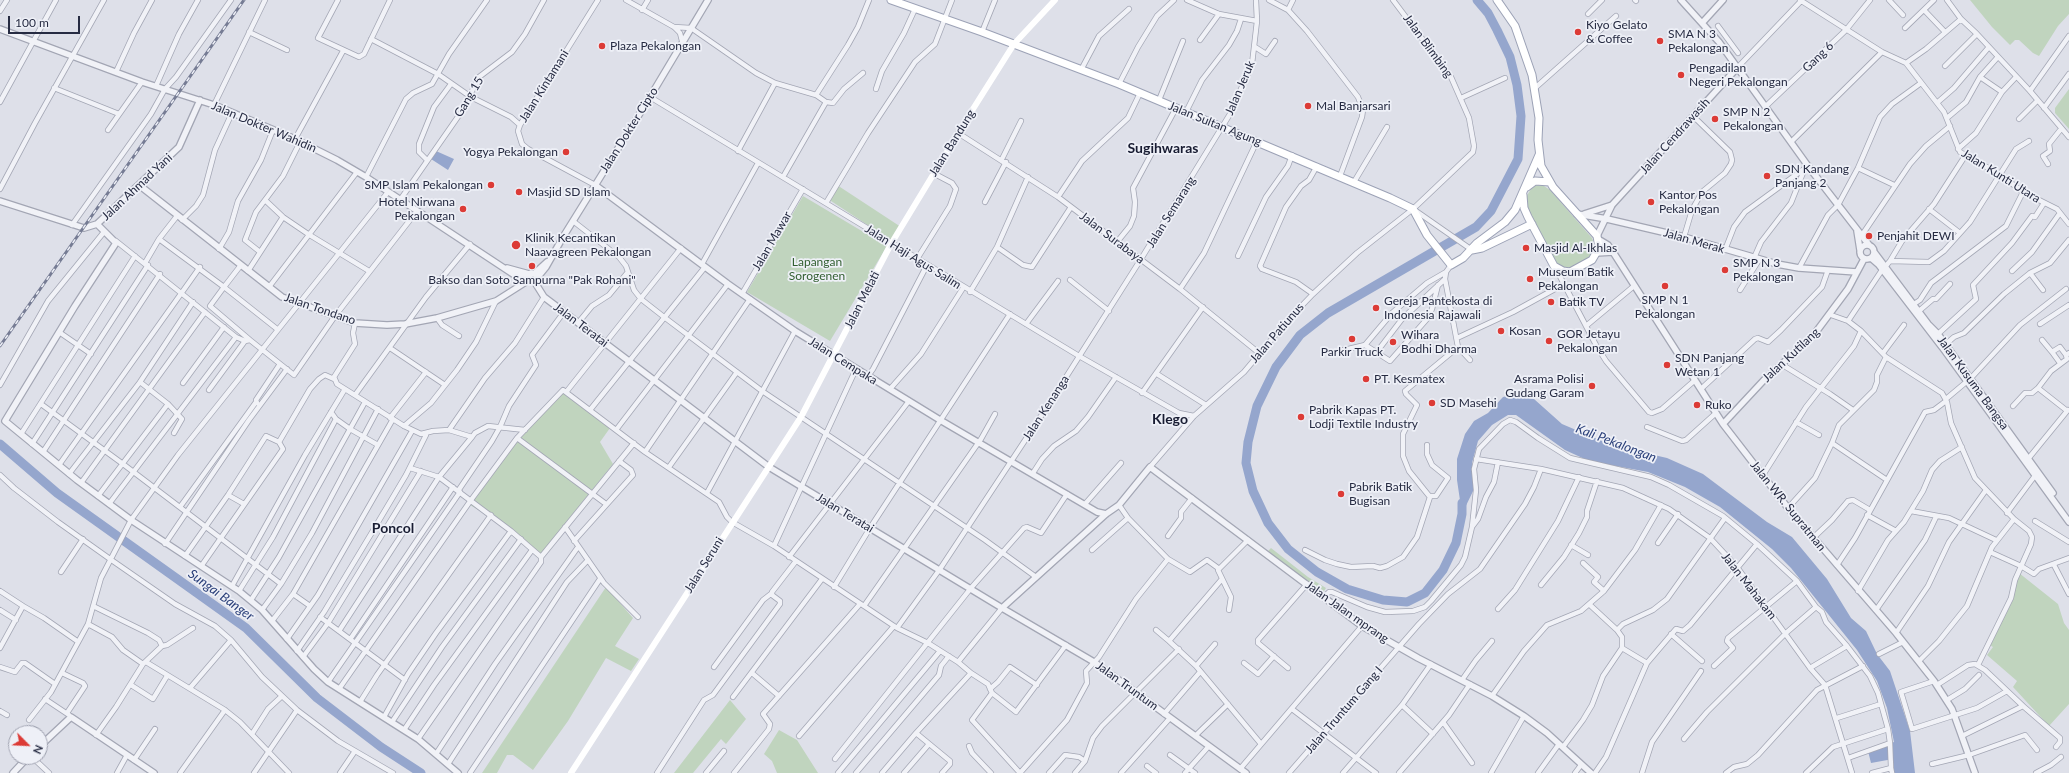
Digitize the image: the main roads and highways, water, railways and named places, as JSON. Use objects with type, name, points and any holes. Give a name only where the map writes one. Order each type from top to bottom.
[{"type":"main road","name":"Jalan Sultan Agung","points":[[891,0],[907,3],[915,9],[944,18],[1120,84],[1292,155],[1413,209],[1427,235],[1450,262],[1472,250]]},
{"type":"main road","name":"Jalan Bandung","points":[[891,244],[1014,44],[1055,0]]},
{"type":"main road","points":[[1497,0],[1515,26],[1535,88],[1539,118],[1539,155],[1541,166],[1550,182],[1580,214],[1597,238],[1599,248],[1596,254],[1586,264],[1570,272],[1558,269],[1554,266],[1524,208],[1524,192],[1535,181],[1550,182]]},
{"type":"main road","points":[[1472,250],[1477,243],[1510,216],[1515,210],[1539,155]]},
{"type":"main road","points":[[1472,250],[1482,248],[1532,224]]},
{"type":"main road","name":"Jalan Melati","points":[[834,356],[891,244]]},
{"type":"main road","name":"Jalan Seruni","points":[[571,773],[801,417],[834,356]]},
{"type":"water","points":[[436,151],[454,159],[448,170],[431,159]]},
{"type":"water","points":[[1518,394],[1534,399],[1562,424],[1630,453],[1641,452],[1667,458],[1703,474],[1767,522],[1792,537],[1827,579],[1851,618],[1866,631],[1877,654],[1890,671],[1910,731],[1915,773],[1894,773],[1893,759],[1871,763],[1868,751],[1894,742],[1887,708],[1877,681],[1857,650],[1791,568],[1772,549],[1720,507],[1685,487],[1648,472],[1589,461],[1565,450],[1516,415],[1508,415],[1492,425],[1478,441],[1472,463],[1475,487],[1462,514],[1457,480],[1457,459],[1465,434],[1474,421],[1488,413],[1503,397]]},
{"type":"waterway","name":"Kali Pekalongan","points":[[1462,503],[1462,514],[1456,543],[1443,570],[1425,593],[1407,602],[1383,600],[1347,589],[1317,572],[1288,549],[1268,523],[1253,491],[1246,463],[1248,442],[1257,406],[1276,367],[1300,335],[1328,313],[1476,227],[1491,211],[1518,159],[1521,116],[1517,85],[1510,57],[1488,13],[1477,0]]},
{"type":"waterway","name":"Sungai Banger","points":[[0,444],[57,493],[246,628],[317,698],[381,747],[421,773]]},
{"type":"railway","points":[[0,346],[244,0]]},
{"type":"place","name":"Kiyo Gelato & Coffee","points":[[1578,32]]},
{"type":"place","name":"SMA N 3 Pekalongan","points":[[1660,41]]},
{"type":"place","name":"Plaza Pekalongan","points":[[602,46]]},
{"type":"place","name":"Pengadilan Negeri Pekalongan","points":[[1681,75]]},
{"type":"place","name":"Mal Banjarsari","points":[[1308,106]]},
{"type":"place","name":"SMP N 2 Pekalongan","points":[[1715,119]]},
{"type":"place","name":"Yogya Pekalongan","points":[[566,152]]},
{"type":"place","name":"SDN Kandang Panjang 2","points":[[1767,176]]},
{"type":"place","name":"SMP Islam Pekalongan","points":[[491,185]]},
{"type":"place","name":"Masjid SD Islam","points":[[519,192]]},
{"type":"place","name":"Kantor Pos Pekalongan","points":[[1651,202]]},
{"type":"place","name":"Hotel Nirwana Pekalongan","points":[[463,209]]},
{"type":"place","name":"Penjahit DEWI","points":[[1869,236]]},
{"type":"place","name":"Klinik Kecantikan Naavagreen Pekalongan","points":[[516,245]]},
{"type":"place","name":"Masjid Al-Ikhlas","points":[[1526,248]]},
{"type":"place","name":"Bakso dan Soto Sampurna \"Pak Rohani\"","points":[[532,266]]},
{"type":"place","name":"SMP N 3 Pekalongan","points":[[1725,270]]},
{"type":"place","name":"Museum Batik Pekalongan","points":[[1530,279]]},
{"type":"place","name":"SMP N 1 Pekalongan","points":[[1665,286]]},
{"type":"place","name":"Batik TV","points":[[1551,302]]},
{"type":"place","name":"Gereja Pantekosta di Indonesia Rajawali","points":[[1376,308]]},
{"type":"place","name":"Kosan","points":[[1501,331]]},
{"type":"place","name":"Parkir Truck","points":[[1352,339]]},
{"type":"place","name":"GOR Jetayu Pekalongan","points":[[1549,341]]},
{"type":"place","name":"Wihara Bodhi Dharma","points":[[1393,342]]},
{"type":"place","name":"SDN Panjang Wetan 1","points":[[1667,365]]},
{"type":"place","name":"PT. Kesmatex","points":[[1366,379]]},
{"type":"place","name":"Asrama Polisi Gudang Garam","points":[[1592,386]]},
{"type":"place","name":"SD Masehi","points":[[1432,403]]},
{"type":"place","name":"Ruko","points":[[1697,405]]},
{"type":"place","name":"Pabrik Kapas PT. Lodji Textile Industry","points":[[1301,417]]},
{"type":"place","name":"Pabrik Batik Bugisan","points":[[1341,494]]},
{"type":"district","name":"Sugihwaras","points":[[1163,148]]},
{"type":"district","name":"Klego","points":[[1170,419]]},
{"type":"district","name":"Poncol","points":[[393,528]]},
{"type":"park label","name":"Lapangan Sorogenen","points":[[817,269]]}]
